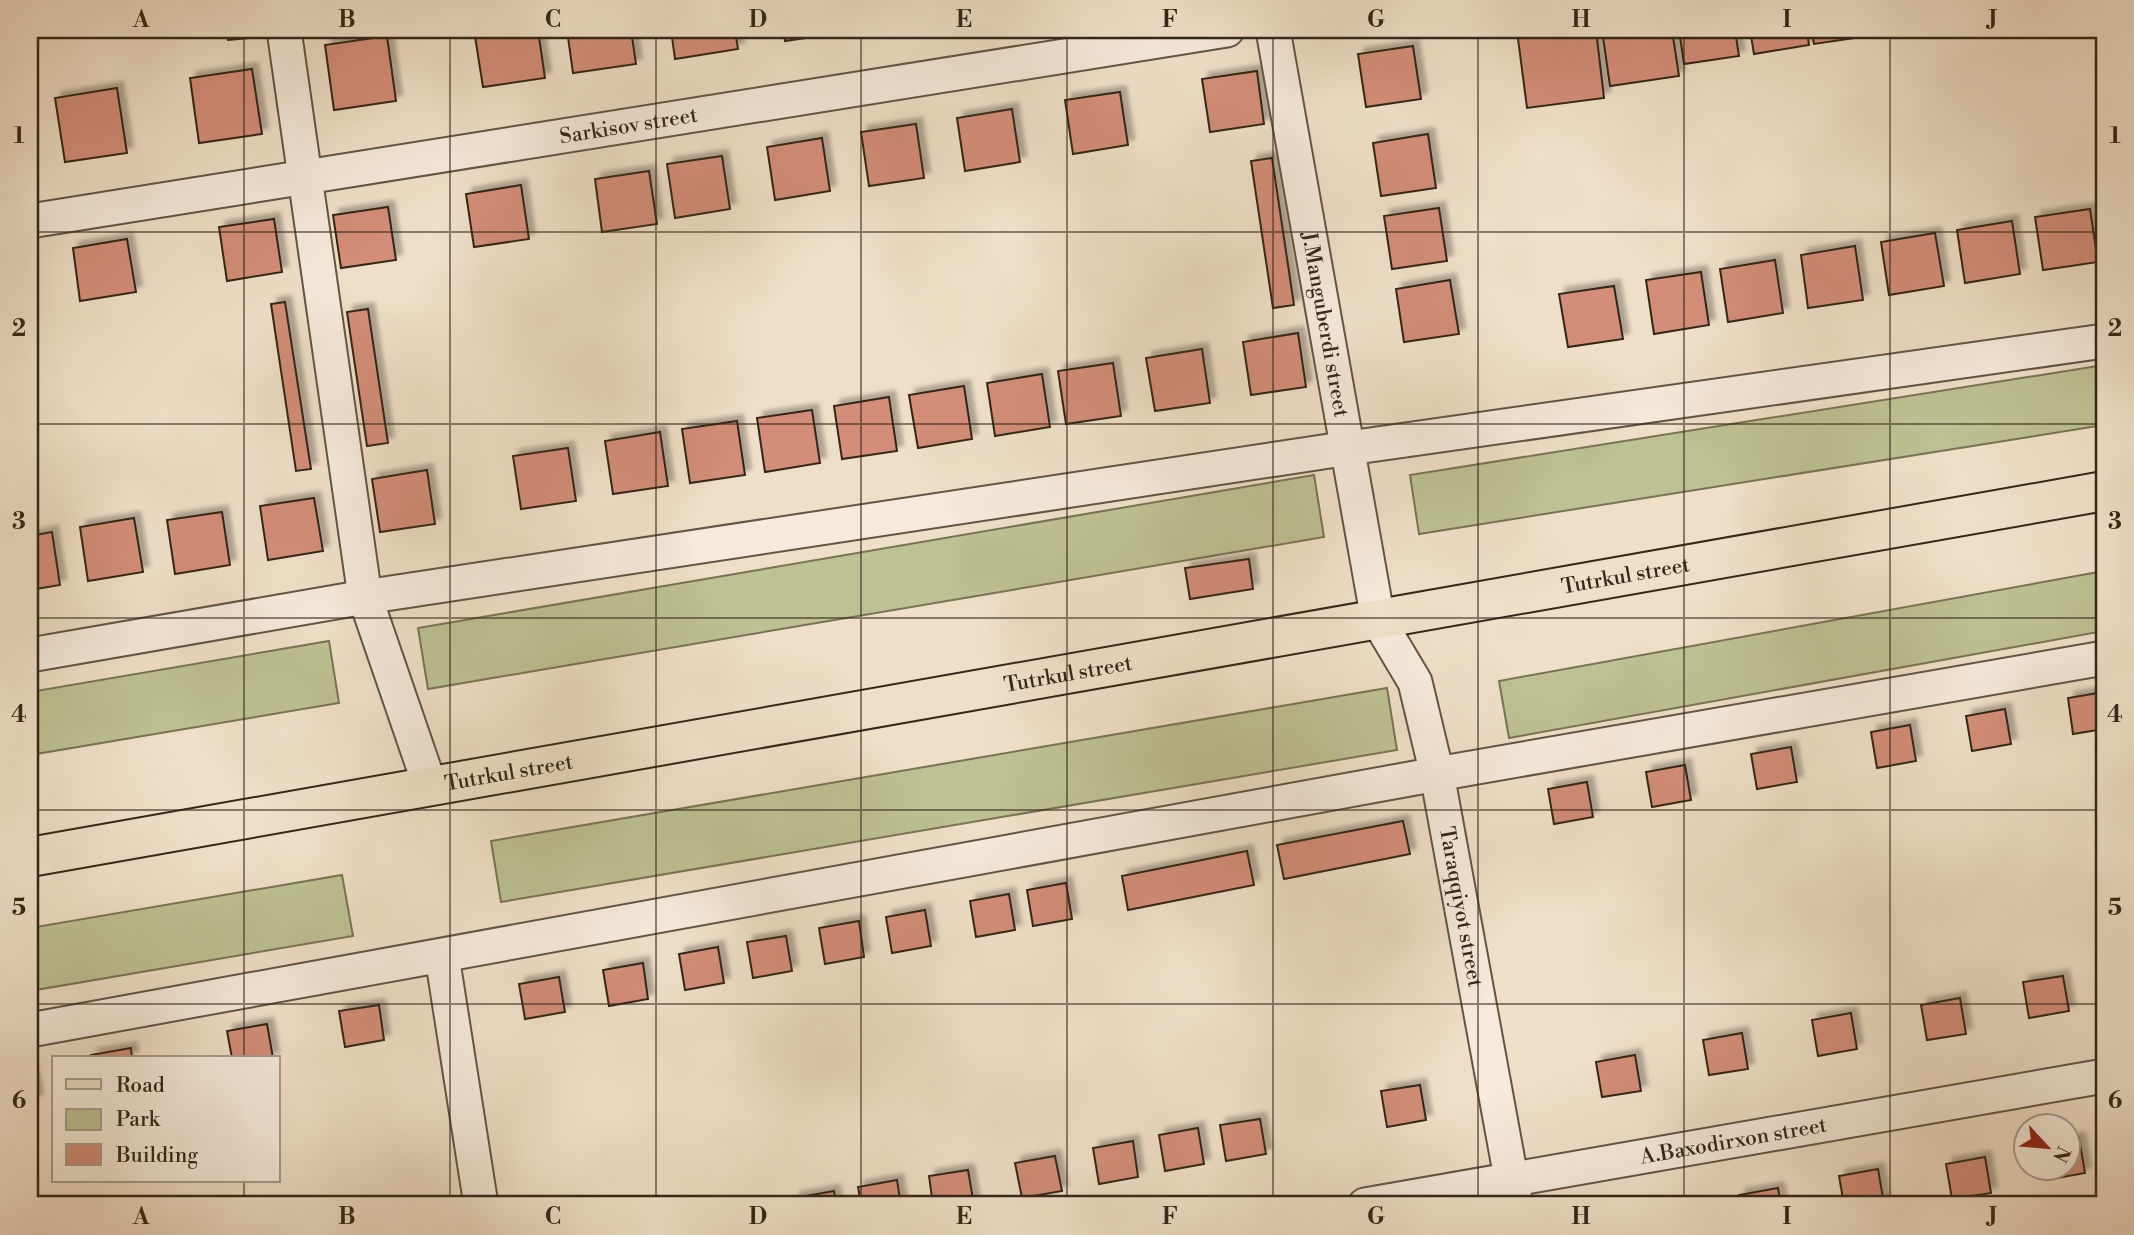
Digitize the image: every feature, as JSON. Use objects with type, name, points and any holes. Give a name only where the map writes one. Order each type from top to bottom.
[{"type":"main road","name":"Tutrkul street","points":[[30,857],[2104,491]]},
{"type":"street","points":[[284,30],[365,597],[430,786]]},
{"type":"street","name":"Sarkisov street","points":[[30,221],[1227,30]]},
{"type":"street","name":"J.Manguberdi street","points":[[1273,30],[1378,620]]},
{"type":"street","points":[[30,655],[365,597],[1349,448],[2104,341]]},
{"type":"street","name":"Taraqqiyot street","points":[[1378,620],[1415,682],[1437,774],[1513,1193]]},
{"type":"street","points":[[30,1030],[1437,774],[2104,658]]},
{"type":"street","points":[[442,956],[481,1205]]},
{"type":"street","name":"A.Baxodirxon street","points":[[1365,1205],[1513,1193],[2104,1076]]},
{"type":"green space","points":[[2104,365],[2104,425],[1419,534],[1410,475]]},
{"type":"green space","points":[[1314,475],[1324,537],[428,689],[418,628]]},
{"type":"green space","points":[[2104,571],[2104,631],[1509,738],[1499,681]]},
{"type":"green space","points":[[329,641],[339,703],[30,755],[30,692]]},
{"type":"green space","points":[[1387,688],[1397,750],[501,902],[491,841]]},
{"type":"green space","points":[[342,875],[353,936],[30,991],[30,928]]},
{"type":"building","points":[[226,30],[248,30],[249,38],[228,40]]},
{"type":"building","points":[[474,30],[538,30],[545,78],[483,87]]},
{"type":"building","points":[[567,30],[631,30],[636,64],[573,73]]},
{"type":"building","points":[[671,30],[735,30],[738,49],[675,59]]},
{"type":"building","points":[[783,30],[847,30],[847,32],[785,41]]},
{"type":"building","points":[[1596,30],[1604,98],[1527,108],[1517,31]]},
{"type":"building","points":[[1602,30],[1672,30],[1679,76],[1610,86]]},
{"type":"building","points":[[1679,30],[1735,30],[1739,56],[1684,64]]},
{"type":"building","points":[[1750,30],[1807,30],[1809,45],[1754,54]]},
{"type":"building","points":[[1811,30],[1868,30],[1869,36],[1814,44]]},
{"type":"building","points":[[387,36],[396,101],[334,110],[325,45]]},
{"type":"building","points":[[1413,46],[1421,99],[1366,107],[1358,54]]},
{"type":"building","points":[[252,69],[262,134],[199,143],[190,78]]},
{"type":"building","points":[[1257,71],[1264,124],[1210,132],[1202,79]]},
{"type":"building","points":[[117,88],[127,153],[65,162],[55,98]]},
{"type":"building","points":[[1120,92],[1128,145],[1073,154],[1065,100]]},
{"type":"building","points":[[1012,109],[1020,162],[965,171],[957,118]]},
{"type":"building","points":[[916,124],[924,178],[869,186],[861,132]]},
{"type":"building","points":[[1428,134],[1436,188],[1381,196],[1373,143]]},
{"type":"building","points":[[822,138],[830,191],[775,200],[767,147]]},
{"type":"building","points":[[722,156],[730,209],[675,218],[667,164]]},
{"type":"building","points":[[1272,158],[1294,305],[1273,308],[1251,161]]},
{"type":"building","points":[[649,171],[657,224],[602,232],[595,179]]},
{"type":"building","points":[[521,185],[529,239],[474,247],[466,194]]},
{"type":"building","points":[[388,207],[396,260],[341,268],[333,215]]},
{"type":"building","points":[[1439,208],[1447,261],[1392,269],[1384,216]]},
{"type":"building","points":[[2090,209],[2098,262],[2043,270],[2035,217]]},
{"type":"building","points":[[274,219],[282,272],[227,281],[219,227]]},
{"type":"building","points":[[2012,221],[2020,274],[1965,283],[1957,230]]},
{"type":"building","points":[[1935,233],[1944,286],[1889,295],[1881,242]]},
{"type":"building","points":[[127,239],[136,292],[80,301],[73,248]]},
{"type":"building","points":[[1855,246],[1863,300],[1808,308],[1801,255]]},
{"type":"building","points":[[1775,260],[1783,313],[1728,322],[1720,269]]},
{"type":"building","points":[[1701,272],[1709,325],[1654,334],[1646,280]]},
{"type":"building","points":[[1450,280],[1459,334],[1404,342],[1396,289]]},
{"type":"building","points":[[1614,286],[1623,339],[1568,347],[1559,294]]},
{"type":"building","points":[[285,302],[311,469],[296,471],[271,304]]},
{"type":"building","points":[[368,309],[388,443],[367,446],[347,312]]},
{"type":"building","points":[[1298,333],[1306,387],[1251,395],[1243,342]]},
{"type":"building","points":[[1202,349],[1210,403],[1155,411],[1146,358]]},
{"type":"building","points":[[1113,363],[1121,416],[1066,424],[1058,371]]},
{"type":"building","points":[[1042,374],[1050,427],[995,436],[987,383]]},
{"type":"building","points":[[964,386],[972,439],[918,448],[909,395]]},
{"type":"building","points":[[889,397],[897,451],[842,459],[834,406]]},
{"type":"building","points":[[812,410],[820,463],[765,472],[757,418]]},
{"type":"building","points":[[737,421],[745,475],[690,483],[682,429]]},
{"type":"building","points":[[660,432],[668,486],[613,494],[605,441]]},
{"type":"building","points":[[568,448],[576,501],[521,509],[513,456]]},
{"type":"building","points":[[427,470],[435,524],[380,532],[372,479]]},
{"type":"building","points":[[314,498],[323,551],[268,560],[260,506]]},
{"type":"building","points":[[222,512],[230,565],[175,574],[167,520]]},
{"type":"building","points":[[134,518],[143,572],[88,581],[80,527]]},
{"type":"building","points":[[52,532],[60,585],[30,590],[30,536]]},
{"type":"building","points":[[1249,559],[1253,589],[1190,599],[1185,568]]},
{"type":"building","points":[[2104,692],[2104,729],[2073,734],[2068,698]]},
{"type":"building","points":[[2005,709],[2011,744],[1972,751],[1966,716]]},
{"type":"building","points":[[1910,725],[1916,761],[1877,768],[1871,732]]},
{"type":"building","points":[[1791,747],[1797,782],[1757,789],[1751,754]]},
{"type":"building","points":[[1685,765],[1691,800],[1652,807],[1646,772]]},
{"type":"building","points":[[1587,782],[1593,817],[1554,824],[1548,789]]},
{"type":"building","points":[[1403,821],[1410,854],[1284,879],[1277,845]]},
{"type":"building","points":[[1247,851],[1254,885],[1128,910],[1122,876]]},
{"type":"building","points":[[1066,883],[1072,919],[1033,926],[1027,890]]},
{"type":"building","points":[[1009,894],[1015,930],[976,937],[970,901]]},
{"type":"building","points":[[925,910],[931,946],[892,953],[886,917]]},
{"type":"building","points":[[859,921],[864,957],[825,964],[819,928]]},
{"type":"building","points":[[786,936],[792,971],[753,978],[747,942]]},
{"type":"building","points":[[718,947],[724,983],[685,990],[679,954]]},
{"type":"building","points":[[643,963],[648,999],[609,1006],[603,970]]},
{"type":"building","points":[[2063,976],[2069,1011],[2029,1018],[2023,982]]},
{"type":"building","points":[[559,977],[565,1012],[525,1019],[519,984]]},
{"type":"building","points":[[1960,998],[1966,1034],[1927,1040],[1921,1005]]},
{"type":"building","points":[[379,1005],[384,1040],[345,1047],[339,1011]]},
{"type":"building","points":[[1851,1013],[1857,1049],[1818,1056],[1812,1020]]},
{"type":"building","points":[[267,1024],[273,1056],[232,1056],[227,1031]]},
{"type":"building","points":[[1742,1033],[1748,1069],[1709,1075],[1703,1040]]},
{"type":"building","points":[[131,1048],[132,1056],[91,1056]]},
{"type":"building","points":[[1635,1055],[1641,1091],[1602,1097],[1596,1062]]},
{"type":"building","points":[[30,1065],[37,1100],[30,1101]]},
{"type":"building","points":[[1420,1085],[1426,1120],[1387,1127],[1381,1091]]},
{"type":"building","points":[[1260,1119],[1266,1154],[1226,1161],[1220,1125]]},
{"type":"building","points":[[1198,1128],[1204,1164],[1165,1171],[1159,1135]]},
{"type":"building","points":[[1133,1141],[1138,1177],[1099,1184],[1093,1148]]},
{"type":"building","points":[[1055,1156],[1062,1191],[1022,1198],[1015,1163]]},
{"type":"building","points":[[1985,1157],[1991,1193],[1952,1199],[1946,1164]]},
{"type":"building","points":[[1878,1169],[1884,1204],[1844,1205],[1839,1176]]},
{"type":"building","points":[[968,1170],[974,1205],[933,1205],[929,1176]]},
{"type":"building","points":[[897,1180],[901,1205],[861,1205],[858,1187]]},
{"type":"building","points":[[1778,1188],[1781,1205],[1740,1205],[1739,1195]]},
{"type":"building","points":[[834,1191],[836,1205],[795,1205],[794,1198]]}]
